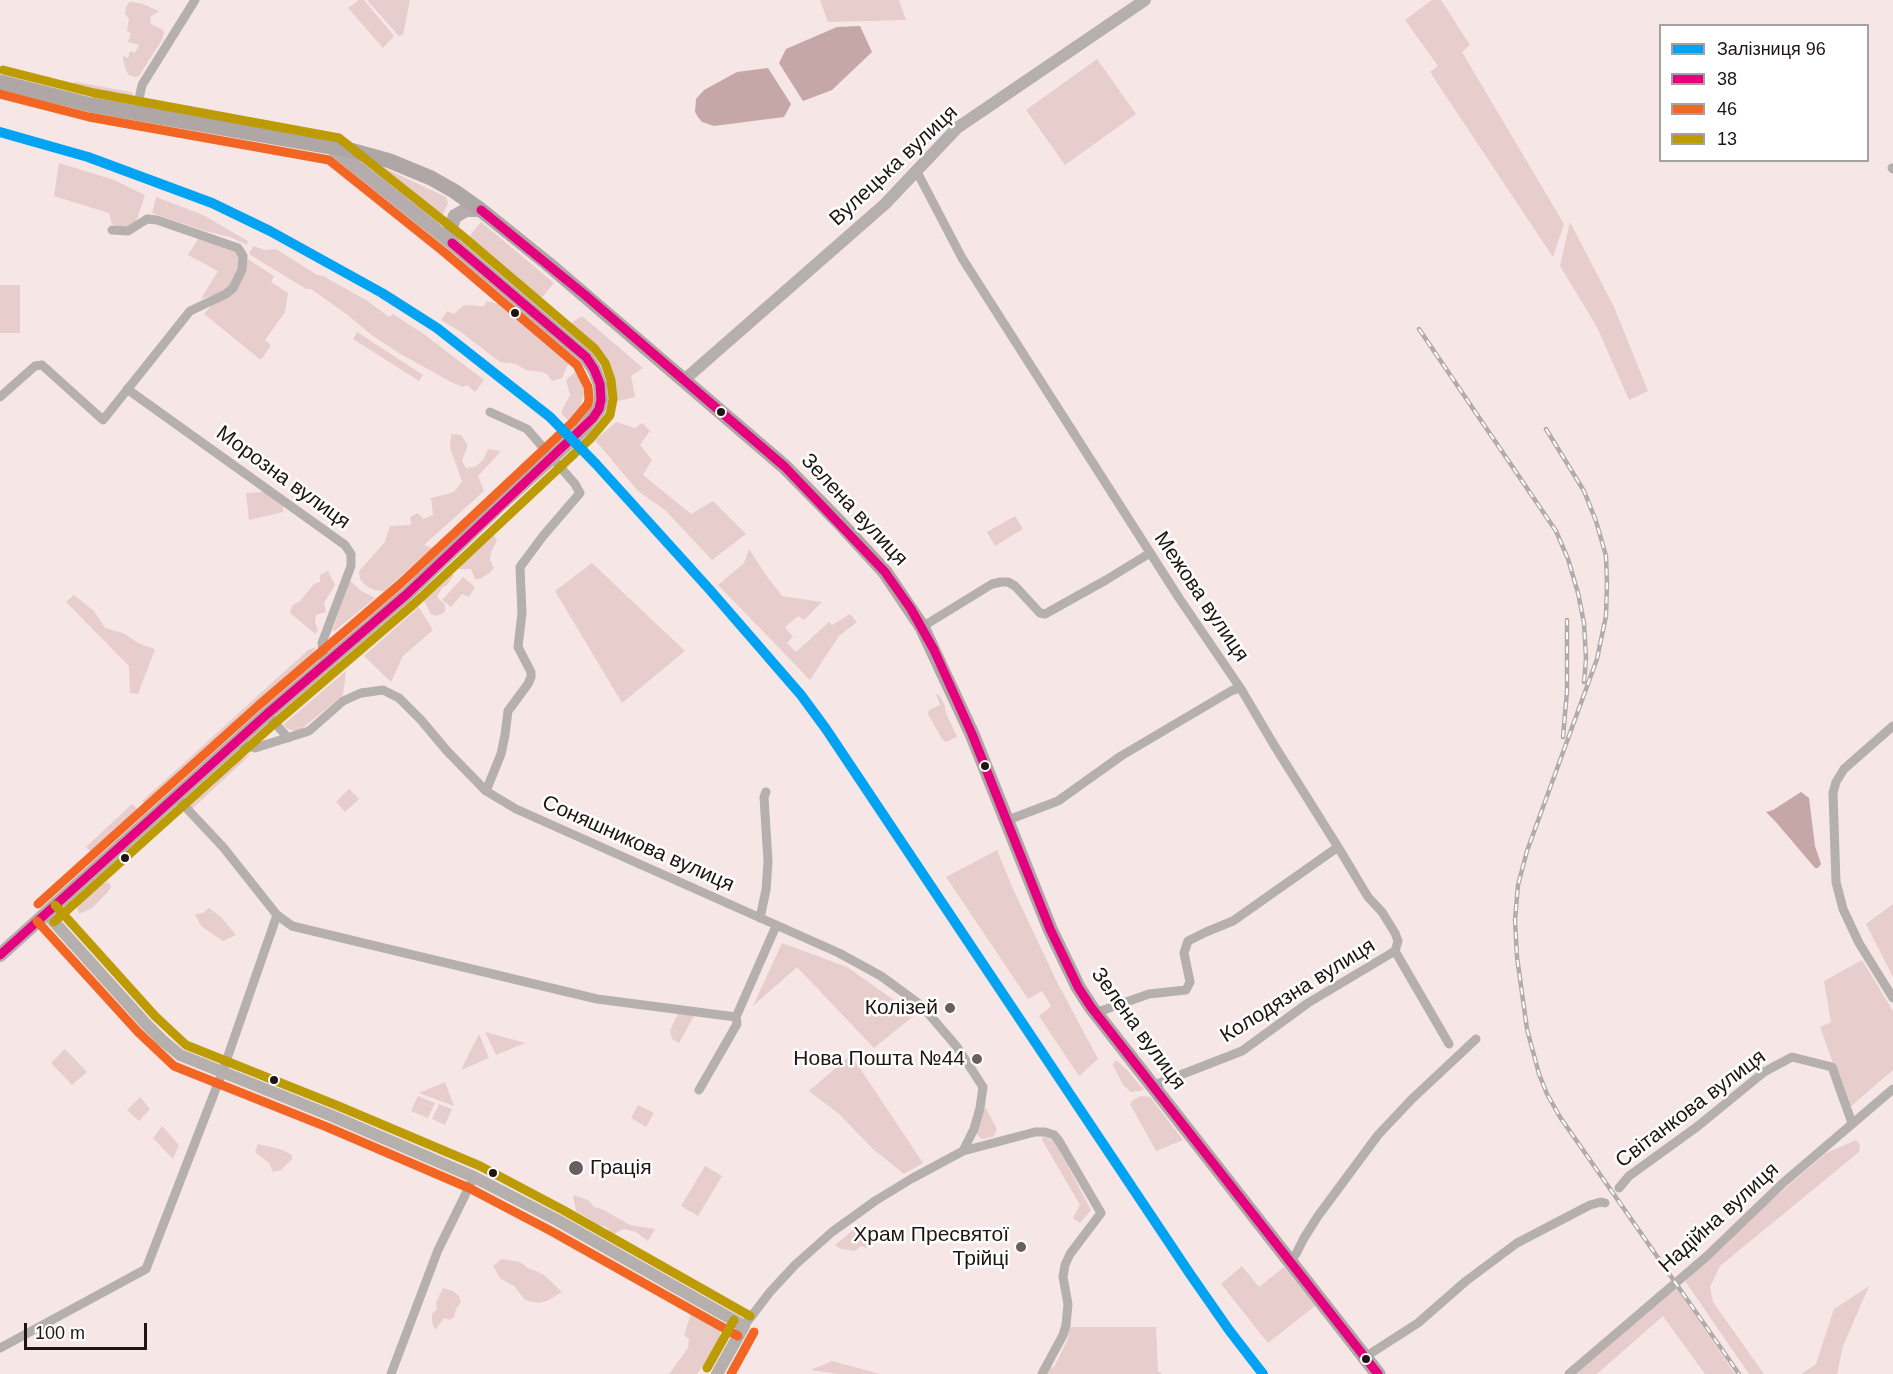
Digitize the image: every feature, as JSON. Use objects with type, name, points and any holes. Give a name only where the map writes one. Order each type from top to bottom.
[{"type":"main road","name":"Зелена вулиця","points":[[0,82],[52,96],[136,113],[354,151],[390,161],[430,178],[454,191],[480,210],[570,282],[785,467],[818,499],[885,572],[922,627],[972,732],[1053,935],[1078,987],[1152,1086],[1378,1374]]},
{"type":"main road","points":[[0,956],[267,714],[407,594],[582,430],[599,409],[600,384],[594,369],[585,357],[452,243],[334,149]]},
{"type":"main road","points":[[452,243],[451,227],[455,216],[466,210],[480,210]]},
{"type":"street","points":[[136,113],[139,94],[148,73],[195,0]]},
{"type":"street","name":"Вулецька вулиця","points":[[684,380],[885,204],[957,129],[1145,0]]},
{"type":"street","name":"Межова вулиця","points":[[916,170],[962,258],[1150,553],[1241,689],[1368,897],[1382,912],[1395,933],[1398,941],[1395,951],[1449,1044]]},
{"type":"street","points":[[0,397],[35,366],[42,365],[103,420],[190,311],[219,298],[234,288],[240,277],[244,262],[238,248],[199,233],[151,218],[143,220],[128,231],[112,230]]},
{"type":"street","name":"Морозна вулиця","points":[[127,389],[345,545],[351,554],[351,566],[322,643],[325,664]]},
{"type":"street","points":[[486,791],[501,754],[506,735],[508,711],[531,677],[531,672],[518,647],[522,613],[520,567],[580,493],[575,484],[526,429],[490,412]]},
{"type":"street","points":[[922,627],[992,584],[1001,582],[1008,582],[1015,586],[1040,613],[1045,614],[1150,553]]},
{"type":"street","points":[[1008,820],[1058,801],[1121,756],[1231,691],[1241,689]]},
{"type":"street","name":"Соняшникова вулиця","points":[[236,743],[255,748],[309,731],[342,701],[361,693],[383,690],[399,698],[486,791],[516,809],[839,953],[881,976],[922,1006],[944,1029],[983,1087],[974,1129],[963,1151]]},
{"type":"street","points":[[267,714],[288,738]]},
{"type":"street","points":[[1893,726],[1844,769],[1836,782],[1833,793],[1836,882],[1843,909],[1859,943],[1893,998]]},
{"type":"street","points":[[760,918],[766,890],[768,861],[764,797],[766,792]]},
{"type":"street","points":[[176,797],[223,847],[277,915],[292,926],[597,999],[736,1017]]},
{"type":"street","points":[[1095,1012],[1149,994],[1186,990],[1190,982],[1184,953],[1188,941],[1233,921],[1338,847]]},
{"type":"street","points":[[46,913],[162,1040],[180,1055],[332,1116],[474,1177],[557,1220],[744,1326]]},
{"type":"street","points":[[0,1348],[146,1269],[222,1073],[277,915]]},
{"type":"street","points":[[699,1090],[737,1024],[736,1017],[776,926]]},
{"type":"street","name":"Колодязна вулиця","points":[[1152,1086],[1242,1051],[1308,1004],[1395,951]]},
{"type":"street","points":[[1289,1261],[1296,1254],[1318,1216],[1378,1135],[1412,1099],[1476,1039]]},
{"type":"street","name":"Світанкова вулиця","points":[[1619,1188],[1629,1176],[1698,1126],[1748,1084],[1764,1072],[1792,1057],[1832,1067],[1852,1124]]},
{"type":"street","name":"Надійна вулиця","points":[[1569,1374],[1706,1257],[1783,1183],[1893,1089]]},
{"type":"street","points":[[717,1374],[744,1326],[779,1282],[828,1235],[856,1214],[893,1190],[963,1151],[1041,1132],[1054,1135],[1101,1213],[1070,1254],[1065,1265],[1063,1277],[1068,1304],[1066,1325],[1042,1374]]},
{"type":"street","points":[[391,1374],[438,1250],[474,1177]]},
{"type":"street","points":[[1365,1357],[1418,1323],[1466,1281],[1516,1243],[1590,1205],[1598,1202],[1605,1203]]},
{"type":"shaded area","points":[[359,0],[364,0],[394,36],[383,48],[348,8]]},
{"type":"shaded area","points":[[367,0],[410,0],[403,35],[399,36]]},
{"type":"shaded area","points":[[820,0],[899,0],[906,20],[828,22]]},
{"type":"shaded area","points":[[1432,0],[1441,0],[1470,45],[1462,52],[1564,224],[1553,257],[1430,72],[1438,66],[1405,20]]},
{"type":"shaded area","points":[[130,2],[140,3],[159,11],[150,17],[151,24],[163,30],[164,33],[139,76],[135,77],[129,75],[123,59],[123,56],[128,58],[130,51],[135,53],[139,45],[128,42],[131,33],[127,31],[129,19],[125,14]]},
{"type":"shaded area","points":[[860,26],[872,52],[832,90],[803,101],[779,63],[786,49],[837,27]]},
{"type":"shaded area","points":[[1097,59],[1136,114],[1065,165],[1026,110]]},
{"type":"shaded area","points":[[768,68],[791,104],[784,117],[714,126],[702,122],[698,117],[695,112],[696,99],[704,90],[737,72]]},
{"type":"shaded area","points":[[76,82],[131,92],[135,97],[133,100],[69,88],[70,84]]},
{"type":"shaded area","points":[[59,163],[114,180],[145,195],[136,222],[120,227],[112,224],[109,213],[54,196]]},
{"type":"shaded area","points":[[378,165],[446,197],[448,203],[439,222],[435,223],[375,173]]},
{"type":"shaded area","points":[[156,197],[203,215],[248,241],[247,245],[230,237],[152,213]]},
{"type":"shaded area","points":[[481,222],[554,283],[539,301],[466,240]]},
{"type":"shaded area","points":[[1570,222],[1614,307],[1648,391],[1629,400],[1597,327],[1560,266]]},
{"type":"shaded area","points":[[199,237],[233,250],[241,262],[231,287],[223,293],[201,299],[218,271],[188,255]]},
{"type":"shaded area","points":[[253,246],[265,250],[276,249],[317,275],[323,276],[366,300],[389,317],[393,314],[484,380],[475,392],[467,385],[463,387],[451,382],[399,353],[311,289],[306,289],[249,254]]},
{"type":"shaded area","points":[[246,258],[274,276],[271,282],[288,293],[285,312],[265,340],[271,345],[261,360],[204,314],[213,304],[223,299]]},
{"type":"shaded area","points":[[0,285],[20,285],[20,333],[0,333]]},
{"type":"shaded area","points":[[487,301],[501,305],[569,362],[562,378],[552,381],[547,374],[542,372],[500,362],[461,332],[441,320],[447,311],[454,314],[464,305],[484,306]]},
{"type":"shaded area","points":[[582,316],[643,368],[631,376],[635,397],[614,402],[610,377],[603,361],[593,348],[568,325]]},
{"type":"shaded area","points":[[357,332],[423,375],[419,381],[353,339]]},
{"type":"shaded area","points":[[575,372],[582,383],[584,393],[579,410],[569,421],[562,414],[562,410],[570,395],[566,380]]},
{"type":"shaded area","points":[[616,422],[635,428],[642,423],[650,431],[640,445],[652,460],[643,475],[691,514],[713,501],[746,534],[712,560],[665,510],[638,491],[595,440]]},
{"type":"shaded area","points":[[451,434],[461,435],[467,444],[462,461],[466,468],[475,467],[484,459],[488,449],[501,451],[478,476],[484,491],[424,545],[432,548],[384,591],[374,590],[360,579],[359,571],[385,542],[390,526],[411,525],[413,538],[410,517],[418,513],[423,519],[433,515],[431,498],[454,492],[462,481],[450,448]]},
{"type":"shaded area","points":[[265,492],[283,507],[283,512],[249,520],[246,493]]},
{"type":"shaded area","points":[[1015,516],[1023,529],[995,546],[987,532]]},
{"type":"shaded area","points":[[492,531],[497,541],[491,552],[490,560],[494,568],[488,574],[475,579],[471,569],[453,569]]},
{"type":"shaded area","points":[[749,549],[782,596],[822,602],[804,620],[798,616],[785,627],[793,637],[787,643],[796,652],[829,622],[832,625],[850,614],[857,622],[839,636],[810,680],[718,585],[744,563]]},
{"type":"shaded area","points":[[592,563],[685,651],[622,703],[555,591]]},
{"type":"shaded area","points":[[328,571],[335,585],[324,603],[326,612],[316,615],[315,622],[318,630],[315,634],[290,613],[292,606],[300,601],[314,584],[320,582],[320,575]]},
{"type":"shaded area","points":[[450,572],[454,575],[437,597],[445,605],[445,612],[437,616],[431,614],[424,601],[424,594]]},
{"type":"shaded area","points":[[463,577],[475,587],[469,597],[462,594],[451,607],[442,600]]},
{"type":"shaded area","points":[[350,580],[360,590],[375,598],[332,632]]},
{"type":"shaded area","points":[[74,595],[94,611],[105,628],[123,633],[140,644],[155,649],[138,694],[130,693],[129,666],[66,602]]},
{"type":"shaded area","points":[[419,607],[433,630],[403,656],[391,682],[364,656]]},
{"type":"shaded area","points":[[316,647],[310,662],[297,674],[293,671],[153,800],[155,803],[149,808],[142,801],[308,650]]},
{"type":"shaded area","points":[[346,671],[343,695],[300,730],[294,731],[286,728],[284,724]]},
{"type":"shaded area","points":[[936,694],[945,706],[957,737],[946,742],[928,714],[929,710],[940,705]]},
{"type":"shaded area","points":[[251,754],[192,809],[187,803],[188,796],[231,763]]},
{"type":"shaded area","points":[[349,789],[359,799],[345,812],[336,802]]},
{"type":"shaded area","points":[[1801,792],[1809,798],[1815,846],[1821,864],[1818,868],[1815,868],[1766,812]]},
{"type":"shaded area","points":[[132,804],[140,812],[93,854],[86,847]]},
{"type":"shaded area","points":[[997,850],[1057,982],[1098,1059],[1079,1076],[1039,1016],[1051,1006],[1042,991],[1028,999],[946,877]]},
{"type":"shaded area","points":[[109,882],[111,887],[107,893],[92,908],[79,914],[77,908],[82,901],[101,884]]},
{"type":"shaded area","points":[[1893,904],[1893,977],[1866,924]]},
{"type":"shaded area","points":[[209,908],[221,917],[236,935],[223,941],[201,926],[195,914],[203,913]]},
{"type":"shaded area","points":[[782,943],[847,967],[915,1015],[874,1048],[797,967],[753,1006]]},
{"type":"shaded area","points":[[1862,960],[1893,1011],[1893,1070],[1849,1108],[1820,1027],[1831,1022],[1824,981]]},
{"type":"shaded area","points":[[678,1014],[694,1016],[679,1043],[672,1039],[670,1030]]},
{"type":"shaded area","points":[[485,1032],[525,1043],[496,1055]]},
{"type":"shaded area","points":[[479,1034],[489,1058],[461,1070]]},
{"type":"shaded area","points":[[65,1049],[87,1072],[72,1085],[51,1063]]},
{"type":"shaded area","points":[[851,1055],[923,1163],[904,1174],[873,1149],[839,1114],[809,1091]]},
{"type":"shaded area","points":[[1116,1060],[1144,1090],[1131,1092],[1123,1085],[1113,1065]]},
{"type":"shaded area","points":[[445,1082],[454,1106],[419,1093]]},
{"type":"shaded area","points":[[418,1096],[435,1103],[428,1118],[411,1111]]},
{"type":"shaded area","points":[[1141,1096],[1150,1097],[1183,1140],[1156,1151],[1130,1104]]},
{"type":"shaded area","points":[[140,1097],[150,1109],[139,1121],[127,1110]]},
{"type":"shaded area","points":[[439,1104],[452,1109],[445,1125],[432,1119]]},
{"type":"shaded area","points":[[638,1105],[654,1113],[646,1127],[631,1118]]},
{"type":"shaded area","points":[[986,1108],[997,1130],[993,1137],[981,1139],[977,1130]]},
{"type":"shaded area","points":[[162,1126],[179,1145],[173,1159],[153,1138]]},
{"type":"shaded area","points":[[1043,1136],[1055,1142],[1091,1210],[1080,1223],[1073,1218],[1080,1205],[1042,1140]]},
{"type":"shaded area","points":[[1856,1140],[1860,1145],[1859,1152],[1720,1266],[1710,1287],[1713,1302],[1764,1374],[1749,1374],[1685,1281],[1751,1218],[1826,1153]]},
{"type":"shaded area","points":[[258,1144],[280,1149],[292,1155],[292,1159],[281,1170],[273,1172],[269,1163],[255,1152]]},
{"type":"shaded area","points":[[705,1166],[722,1176],[698,1216],[681,1206]]},
{"type":"shaded area","points":[[573,1195],[588,1200],[594,1207],[630,1225],[655,1229],[648,1241],[636,1232],[624,1229],[613,1234],[606,1227],[576,1211]]},
{"type":"shaded area","points":[[859,1225],[874,1235],[867,1248],[861,1246],[855,1251],[841,1249],[835,1245]]},
{"type":"shaded area","points":[[502,1259],[520,1262],[544,1275],[562,1292],[547,1301],[538,1303],[525,1300],[514,1286],[501,1279],[493,1266]]},
{"type":"shaded area","points":[[1242,1266],[1259,1287],[1284,1267],[1315,1306],[1268,1343],[1221,1284]]},
{"type":"shaded area","points":[[1869,1286],[1843,1346],[1837,1374],[1801,1374],[1816,1364],[1834,1309]]},
{"type":"shaded area","points":[[1676,1287],[1735,1374],[1705,1374],[1663,1316],[1597,1374],[1575,1374]]},
{"type":"shaded area","points":[[443,1288],[453,1291],[459,1296],[461,1302],[454,1317],[450,1320],[444,1318],[435,1330],[432,1314],[437,1309],[436,1303]]},
{"type":"shaded area","points":[[691,1314],[716,1322],[720,1327],[720,1335],[714,1350],[697,1374],[669,1374],[688,1348],[689,1339],[684,1335]]},
{"type":"shaded area","points":[[1069,1327],[1156,1327],[1158,1372],[1161,1374],[1047,1374],[1049,1368],[1054,1367],[1068,1339]]},
{"type":"shaded area","points":[[832,1361],[880,1374],[838,1374],[811,1370]]},
{"type":"railway","points":[[1419,329],[1556,531],[1568,559],[1584,623],[1586,659],[1584,682]]},
{"type":"railway","points":[[1546,429],[1584,491],[1596,521],[1606,556],[1606,616],[1597,659],[1527,851],[1518,885],[1515,920],[1517,957],[1527,1029],[1539,1074],[1560,1117],[1739,1374]]},
{"type":"railway","points":[[1563,737],[1567,691],[1567,620]]},
{"type":"rail line","name":"96","points":[[0,132],[88,157],[212,203],[270,231],[382,293],[437,328],[550,417],[596,464],[710,590],[801,695],[1190,1274],[1263,1374]]},
{"type":"transit line","name":"13","points":[[3,70],[94,93],[339,138],[460,234],[595,349],[605,363],[611,380],[613,399],[610,415],[590,439],[415,603],[275,723],[54,922]]},
{"type":"transit line","name":"46","points":[[0,94],[89,117],[329,160],[444,252],[577,365],[588,387],[589,399],[588,404],[573,422],[399,585],[259,705],[38,904]]},
{"type":"transit line","name":"38","points":[[481,210],[585,295],[785,467],[885,572],[911,609],[934,650],[972,734],[1050,929],[1078,987],[1091,1007],[1378,1374]]},
{"type":"transit line","name":"38","points":[[0,955],[267,714],[407,594],[593,418],[599,409],[600,384],[586,357],[452,243]]},
{"type":"transit line","name":"13","points":[[55,905],[155,1016],[186,1045],[480,1166],[563,1210],[750,1316]]},
{"type":"transit line","name":"46","points":[[37,921],[138,1032],[174,1066],[327,1127],[469,1188],[551,1231],[738,1336]]},
{"type":"transit line","name":"13","points":[[707,1368],[734,1320]]},
{"type":"transit line","name":"46","points":[[731,1374],[754,1332]]},
{"type":"place","name":"Колізей","points":[[950,1008]]},
{"type":"place","name":"Нова Пошта №44","points":[[977,1059]]},
{"type":"place","name":"Грація","points":[[576,1168]]},
{"type":"place","name":"Храм Пресвятої Трійці","points":[[1021,1247]]}]
